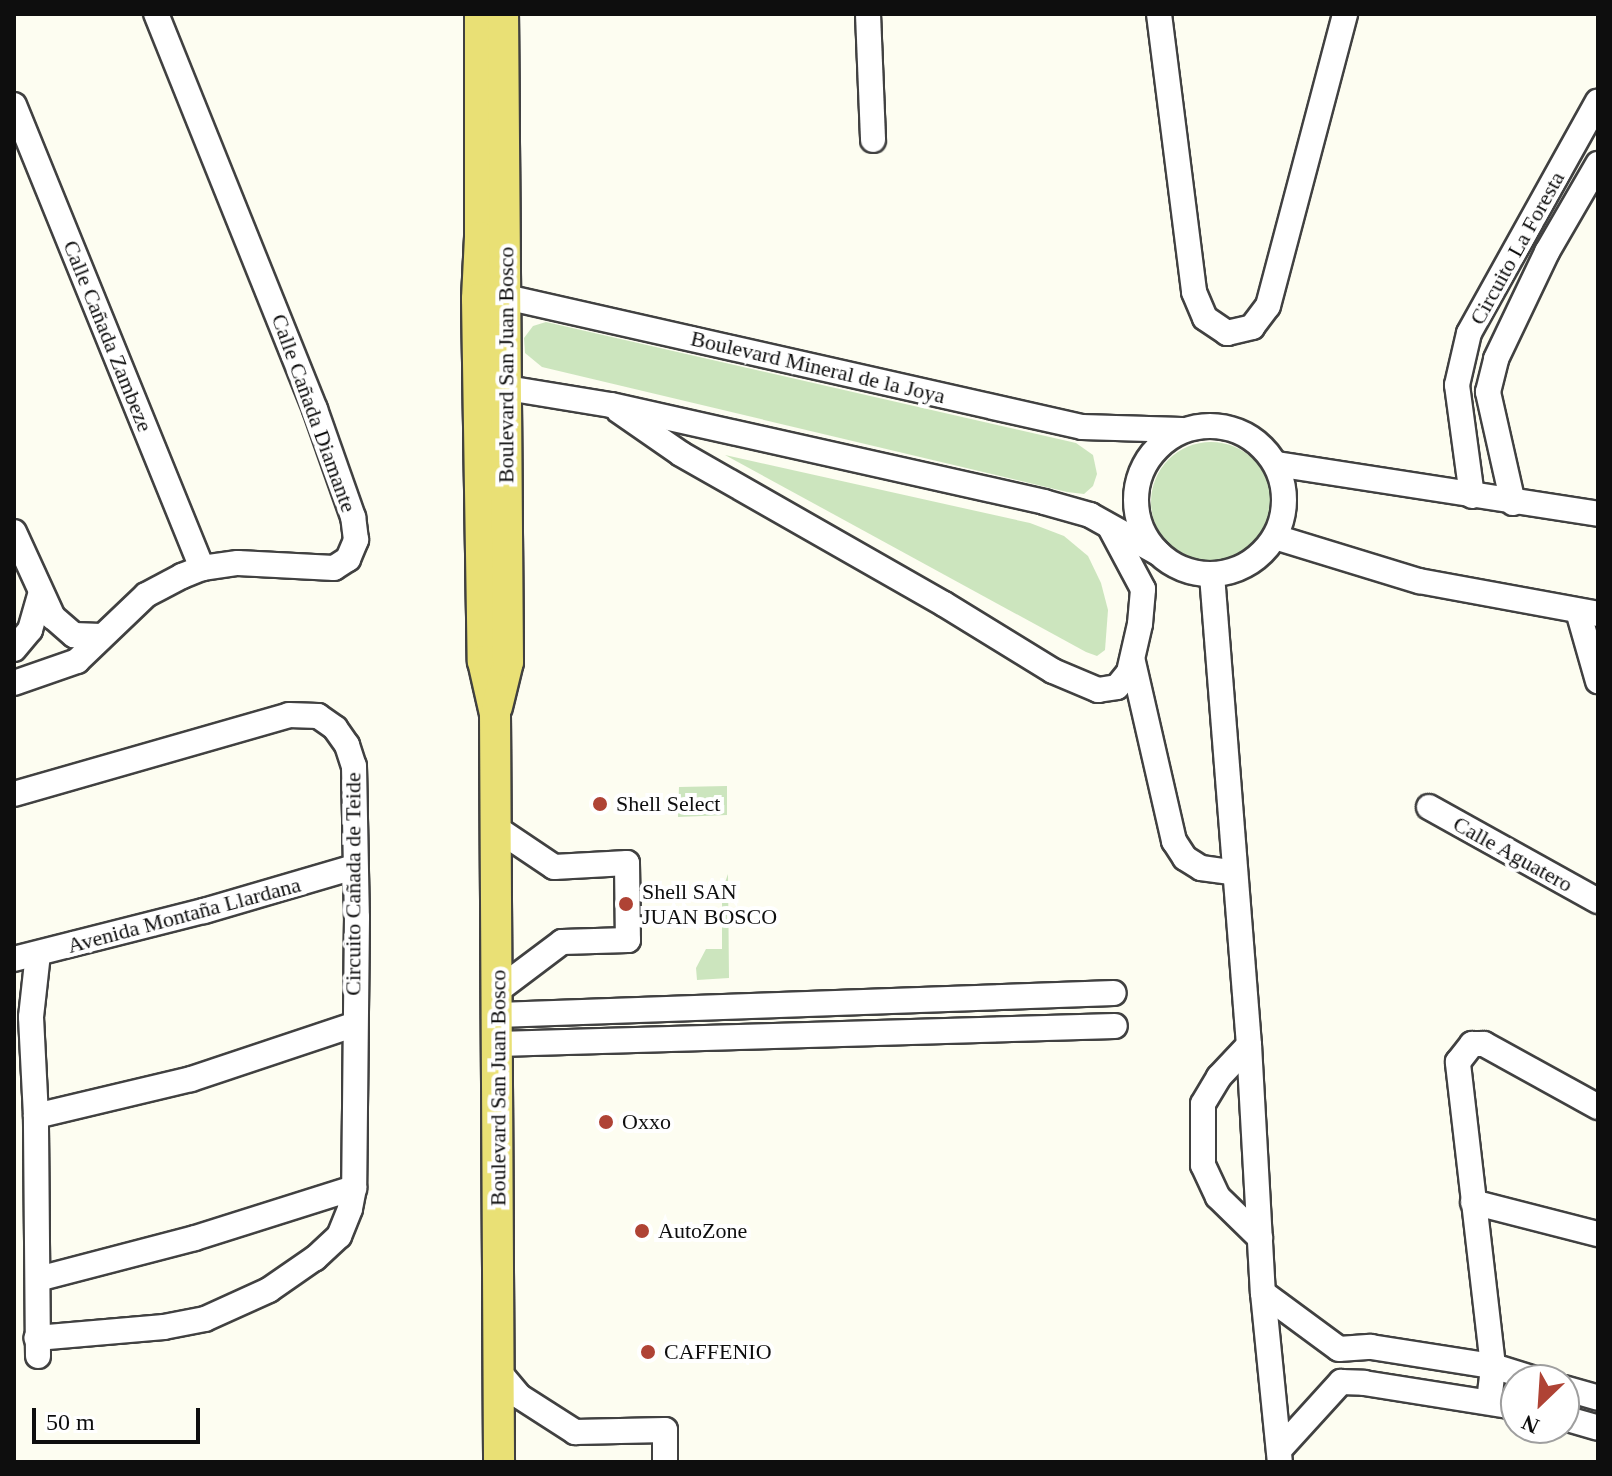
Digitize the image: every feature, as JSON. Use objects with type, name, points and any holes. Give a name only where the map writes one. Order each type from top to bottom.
[{"type":"main road","name":"Boulevard San Juan Bosco","points":[[480,14],[508,662],[495,714],[499,1462]]},
{"type":"main road","name":"Boulevard San Juan Bosco","points":[[492,298],[503,14]]},
{"type":"street","name":"Calle Cañada Diamante","points":[[14,683],[77,661],[146,595],[202,568],[238,563],[334,568],[354,551],[357,530],[277,312],[156,14]]},
{"type":"street","points":[[868,14],[873,140]]},
{"type":"street","points":[[1159,14],[1194,292],[1205,318],[1227,333],[1252,327],[1268,306],[1345,14]]},
{"type":"street","name":"Circuito La Foresta","points":[[1472,496],[1457,385],[1469,333],[1598,101]]},
{"type":"street","name":"Calle Cañada Zambeze","points":[[14,105],[202,568]]},
{"type":"street","name":"Circuito La Foresta","points":[[1513,503],[1488,392],[1511,321],[1598,164]]},
{"type":"street","points":[[1526,234],[1547,252]]},
{"type":"street","points":[[492,298],[488,344],[494,386],[611,405],[1044,502],[1090,515],[1158,553]]},
{"type":"street","name":"Boulevard Mineral de la Joya","points":[[492,298],[1082,427],[1182,430]]},
{"type":"street","points":[[611,405],[681,454],[1081,684],[1098,690],[1117,687],[1125,681],[1133,662],[1143,589],[1109,526]]},
{"type":"street","points":[[1204,425],[1225,427],[1245,434],[1263,447],[1276,464],[1284,488],[1284,514],[1275,537],[1259,557],[1237,570],[1212,575],[1173,566],[1145,536],[1137,516],[1135,496],[1139,475],[1149,456],[1164,441],[1182,430],[1204,425]]},
{"type":"street","points":[[1276,464],[1598,514]]},
{"type":"street","points":[[14,532],[40,594],[63,629],[86,638],[101,636]]},
{"type":"street","points":[[1275,537],[1419,581],[1588,613],[1598,681]]},
{"type":"street","points":[[1212,575],[1222,665],[1249,1045],[1263,1293],[1280,1455]]},
{"type":"street","points":[[14,649],[30,630],[40,594]]},
{"type":"street","points":[[1133,662],[1174,841],[1185,858],[1201,868],[1235,873]]},
{"type":"street","name":"Circuito Cañada de Teide","points":[[14,794],[289,715],[318,716],[335,728],[347,745],[354,766],[357,917],[353,1025],[354,1188],[350,1209],[339,1236],[315,1258],[269,1290],[192,1323],[37,1347],[36,1116],[22,1018],[38,954]]},
{"type":"street","name":"Calle Aguatero","points":[[1429,807],[1598,901]]},
{"type":"street","points":[[496,828],[554,867],[627,863],[628,940],[562,942],[498,1016]]},
{"type":"street","name":"Avenida Montaña Llardana","points":[[14,959],[354,867]]},
{"type":"street","points":[[498,1016],[1114,993]]},
{"type":"street","points":[[498,1016],[1115,1026]]},
{"type":"street","points":[[36,1116],[191,1079],[353,1025]]},
{"type":"street","points":[[1489,1401],[1493,1366],[1458,1072],[1468,1033],[1598,1107]]},
{"type":"street","points":[[1249,1045],[1219,1077],[1203,1104],[1203,1165],[1218,1197],[1260,1238]]},
{"type":"street","points":[[38,1279],[195,1238],[354,1188]]},
{"type":"street","points":[[1473,1202],[1598,1234]]},
{"type":"street","points":[[1263,1293],[1339,1349],[1371,1347],[1500,1368]]},
{"type":"street","points":[[1280,1455],[1341,1382],[1339,1349]]},
{"type":"street","points":[[499,1372],[519,1396],[575,1432],[665,1430],[665,1462]]},
{"type":"street","points":[[1341,1382],[1500,1403]]},
{"type":"green space","points":[[546,322],[1076,443],[1093,455],[1097,474],[1093,486],[1084,494],[1067,492],[542,367],[525,353],[524,338],[533,326]]},
{"type":"green space","points":[[1211,442],[1234,447],[1253,460],[1266,479],[1271,502],[1266,525],[1253,544],[1234,557],[1211,562],[1188,557],[1169,544],[1156,525],[1151,502],[1156,479],[1169,460],[1188,447]]},
{"type":"green space","points":[[725,455],[1030,523],[1064,536],[1088,556],[1101,583],[1108,610],[1105,650],[1097,656],[1086,652]]},
{"type":"green space","points":[[727,786],[727,815],[678,817],[679,787]]},
{"type":"green space","points":[[728,874],[729,978],[697,980],[696,968],[706,949],[722,949],[722,891]]},
{"type":"place","name":"Shell Select","points":[[600,804]]},
{"type":"place","name":"Shell SAN JUAN BOSCO","points":[[626,904]]},
{"type":"place","name":"Oxxo","points":[[606,1122]]},
{"type":"place","name":"AutoZone","points":[[642,1231]]},
{"type":"place","name":"CAFFENIO","points":[[648,1352]]}]
